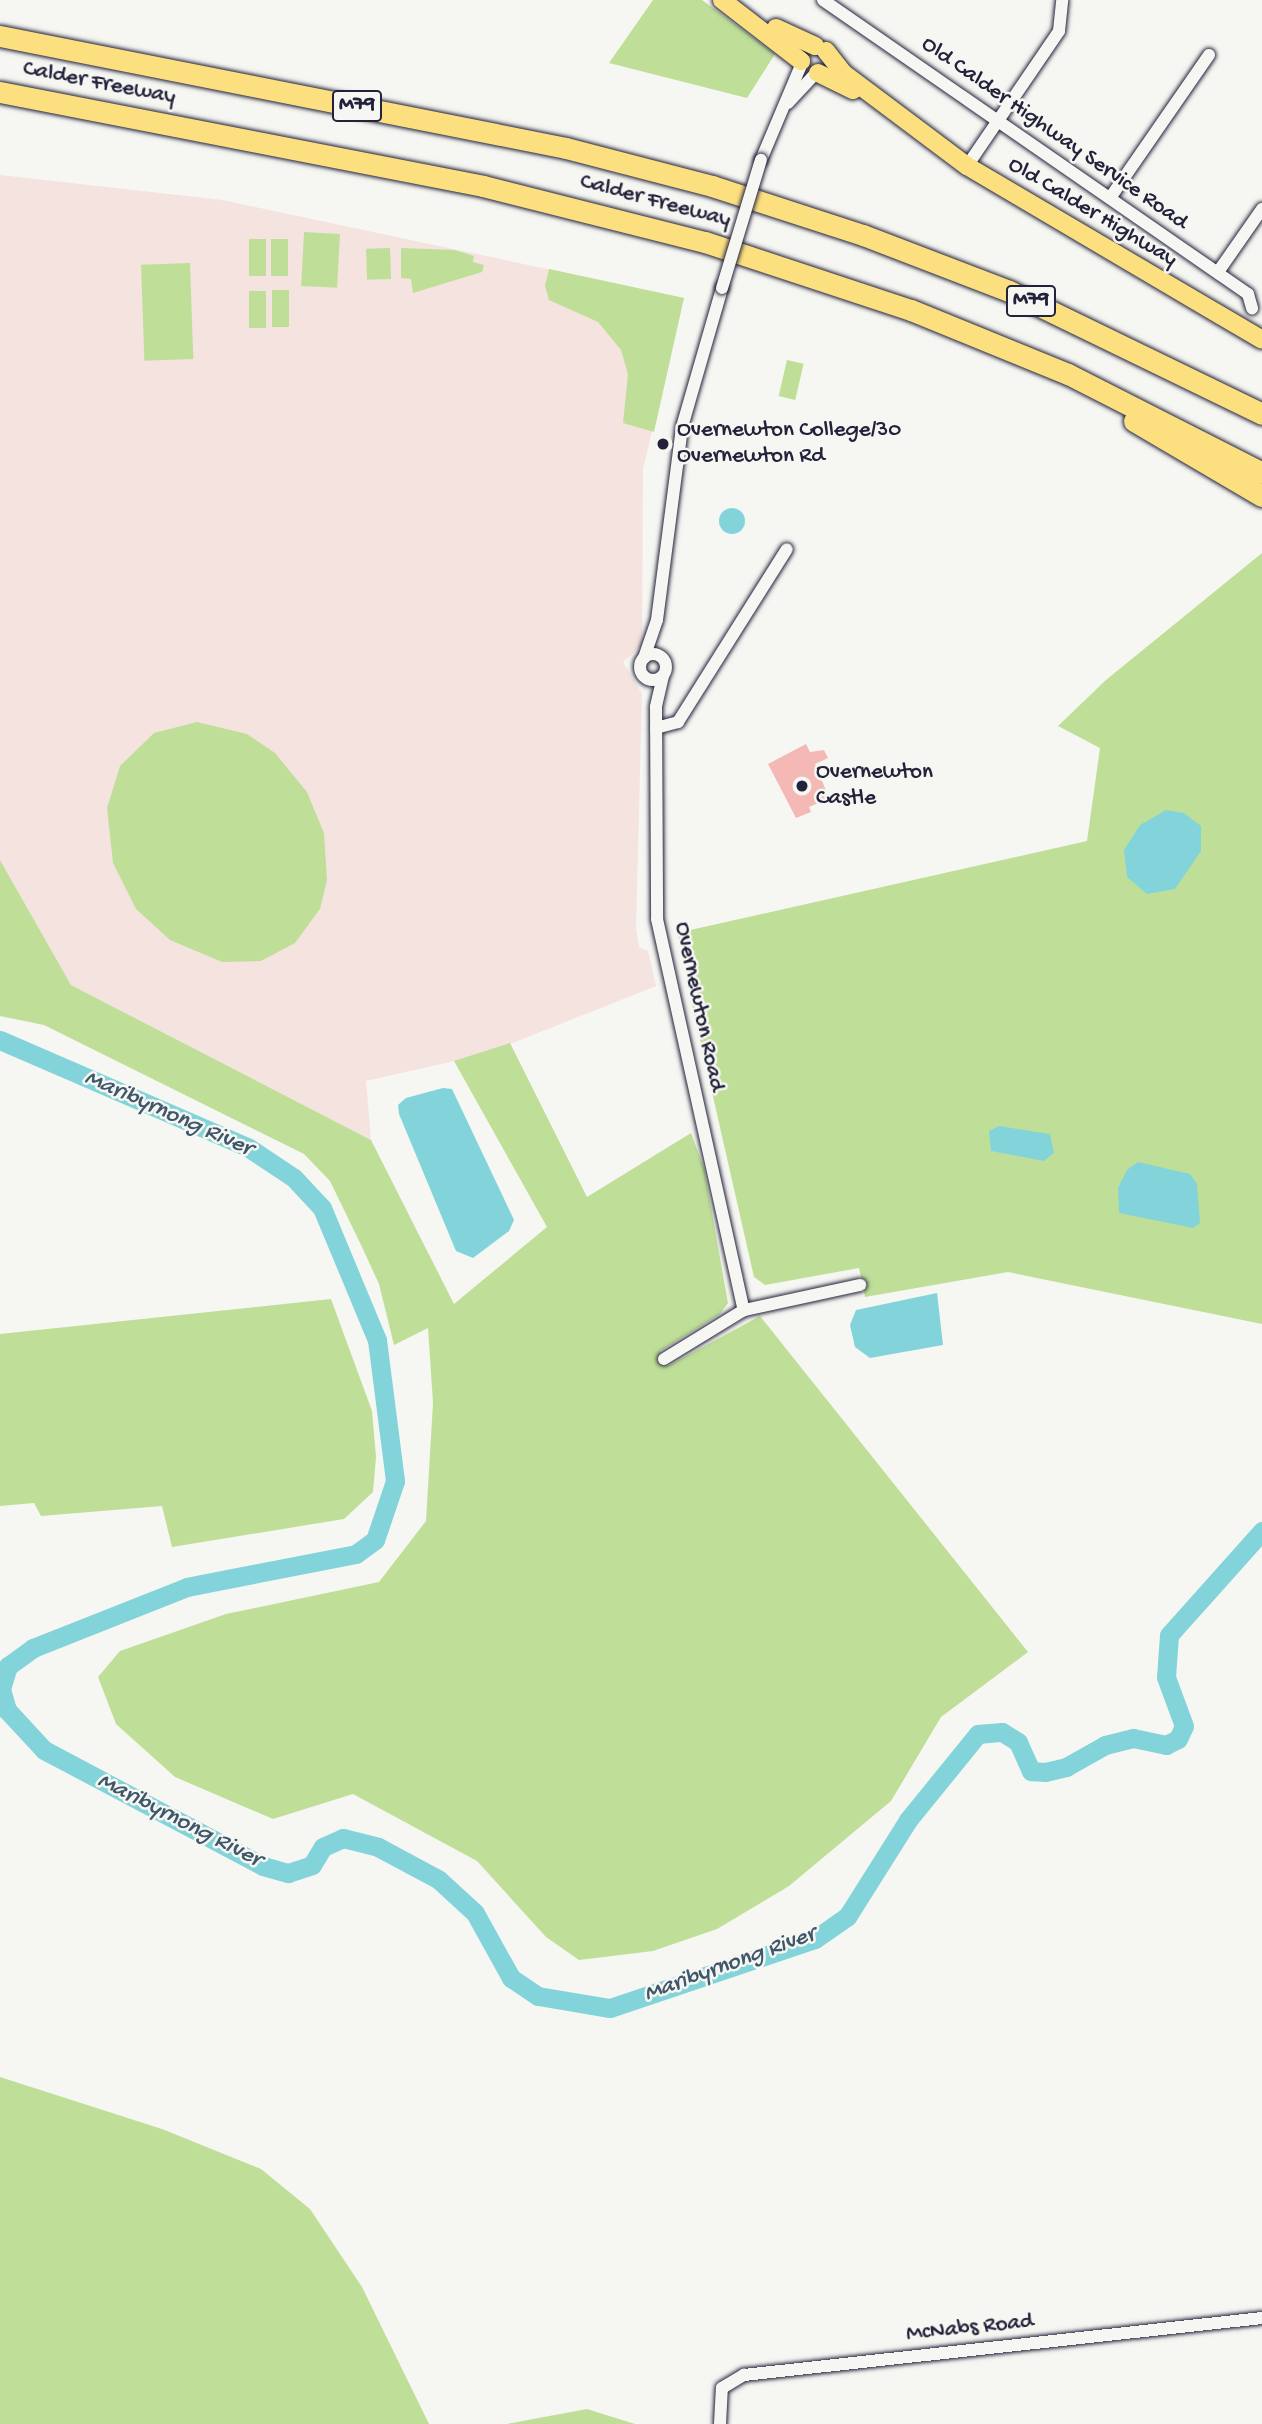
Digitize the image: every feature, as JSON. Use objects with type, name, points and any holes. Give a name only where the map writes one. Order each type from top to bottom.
[{"type":"highway","name":"Calder Freeway","points":[[0,36],[566,148],[712,186],[985,281],[1119,340],[1262,414]]},
{"type":"highway","name":"Calder Freeway","points":[[0,92],[588,211],[853,290],[1068,374],[1262,473]]},
{"type":"highway","points":[[853,290],[1020,363],[1262,496]]},
{"type":"main road","name":"Old Calder Highway","points":[[722,0],[809,67],[902,121],[968,166],[1262,340]]},
{"type":"main road","name":"Old Calder Highway","points":[[740,0],[782,33],[821,48],[843,73],[902,121]]},
{"type":"main road","points":[[821,48],[828,64],[809,67],[805,50],[821,48]]},
{"type":"street","name":"Old Calder Highway Service Road","points":[[822,0],[1217,272],[1250,296],[1252,309]]},
{"type":"street","points":[[968,166],[1059,31],[1062,0]]},
{"type":"street","points":[[1110,198],[1209,55]]},
{"type":"street","points":[[657,621],[662,658],[644,658],[657,621],[677,451],[722,288],[761,160],[779,114],[809,67]]},
{"type":"street","points":[[1217,272],[1262,209]]},
{"type":"street","points":[[656,718],[676,724],[787,549]]},
{"type":"street","name":"Overnewton Road","points":[[644,658],[640,670],[646,678],[656,718]]},
{"type":"street","name":"Overnewton Road","points":[[662,658],[663,676],[656,718],[659,929],[744,1310]]},
{"type":"street","points":[[646,678],[663,676]]},
{"type":"street","points":[[664,1359],[744,1310],[860,1285]]},
{"type":"street","name":"McNabs Road","points":[[720,2424],[722,2388],[744,2375],[1262,2318]]},
{"type":"shaded area","points":[[0,175],[222,200],[684,298],[643,469],[642,645],[623,662],[642,694],[636,928],[639,947],[648,951],[656,986],[485,1054],[366,1081],[371,1140],[71,985],[0,860]]},
{"type":"green space","points":[[653,0],[702,0],[775,54],[747,98],[609,63]]},
{"type":"green space","points":[[304,232],[340,234],[337,288],[301,286]]},
{"type":"green space","points":[[249,239],[266,239],[266,276],[249,276]]},
{"type":"green space","points":[[271,239],[288,239],[288,276],[271,276]]},
{"type":"green space","points":[[390,248],[391,279],[367,280],[366,249]]},
{"type":"green space","points":[[401,248],[455,250],[474,256],[473,262],[484,265],[482,272],[413,293],[411,279],[401,278]]},
{"type":"green space","points":[[190,263],[193,359],[144,361],[141,265]]},
{"type":"green space","points":[[549,269],[684,298],[654,432],[623,423],[628,374],[621,350],[598,322],[549,300],[545,286]]},
{"type":"green space","points":[[272,290],[289,290],[289,327],[272,327]]},
{"type":"green space","points":[[249,291],[266,291],[266,328],[249,328]]},
{"type":"green space","points":[[787,360],[804,364],[795,400],[779,396]]},
{"type":"green space","points":[[1262,553],[1262,1324],[1008,1272],[865,1297],[859,1268],[765,1285],[754,1277],[689,991],[695,988],[677,933],[1087,841],[1100,748],[1058,726],[1106,680]]},
{"type":"green space","points":[[197,722],[247,734],[275,753],[307,792],[324,833],[327,880],[320,909],[295,943],[261,961],[222,962],[170,940],[136,909],[113,863],[107,808],[120,766],[154,733]]},
{"type":"green space","points":[[0,860],[71,985],[371,1140],[454,1304],[547,1227],[454,1061],[510,1043],[587,1197],[691,1133],[704,1168],[728,1303],[720,1314],[660,1351],[668,1366],[760,1316],[1028,1652],[941,1717],[891,1801],[789,1886],[717,1929],[653,1951],[579,1960],[546,1937],[477,1861],[353,1794],[273,1819],[175,1777],[116,1724],[98,1677],[120,1651],[226,1614],[379,1582],[426,1521],[433,1403],[428,1328],[394,1345],[379,1284],[362,1247],[330,1181],[304,1154],[44,1025],[0,1016]]},
{"type":"green space","points":[[331,1299],[372,1411],[376,1457],[373,1492],[344,1519],[172,1547],[162,1506],[41,1516],[34,1503],[0,1506],[0,1334]]},
{"type":"green space","points":[[0,2077],[162,2129],[261,2169],[310,2209],[362,2287],[429,2424],[0,2424]]},
{"type":"green space","points":[[587,2409],[635,2424],[507,2424]]},
{"type":"water","points":[[732,508],[741,512],[745,521],[741,530],[732,534],[723,530],[719,521],[723,512]]},
{"type":"water","points":[[1166,810],[1184,813],[1201,826],[1201,851],[1175,889],[1147,894],[1127,877],[1124,850],[1140,825]]},
{"type":"water","points":[[443,1088],[452,1089],[514,1220],[509,1231],[473,1258],[456,1251],[399,1114],[398,1105],[406,1098]]},
{"type":"water","points":[[999,1126],[1050,1134],[1054,1153],[1044,1161],[991,1151],[989,1131]]},
{"type":"water","points":[[1138,1162],[1190,1174],[1197,1184],[1200,1223],[1193,1228],[1119,1213],[1118,1188],[1127,1170]]},
{"type":"water","points":[[937,1293],[943,1345],[870,1358],[855,1347],[850,1325],[856,1310]]},
{"type":"building","name":"Overnewton Castle","points":[[806,744],[810,752],[824,750],[828,758],[815,764],[827,793],[825,800],[809,807],[811,812],[796,818],[768,764]]},
{"type":"waterway","name":"Maribyrnong River","points":[[0,1040],[249,1148],[294,1178],[322,1208],[377,1340],[395,1481],[375,1540],[356,1554],[187,1587],[33,1648],[8,1666],[1,1689],[7,1710],[44,1750],[263,1866],[288,1873],[312,1865],[323,1847],[343,1838],[378,1847],[438,1879],[475,1913],[511,1978],[538,1996],[610,2008],[815,1939],[847,1917],[908,1820],[978,1734],[1002,1732],[1018,1742],[1031,1771],[1045,1772],[1066,1767],[1105,1745],[1133,1738],[1166,1745],[1178,1739],[1184,1726],[1166,1677],[1169,1635],[1262,1531]]},
{"type":"place","name":"Overnewton College/30 Overnewton Rd","points":[[663,444]]},
{"type":"place","name":"Overnewton Castle","points":[[802,786]]}]
